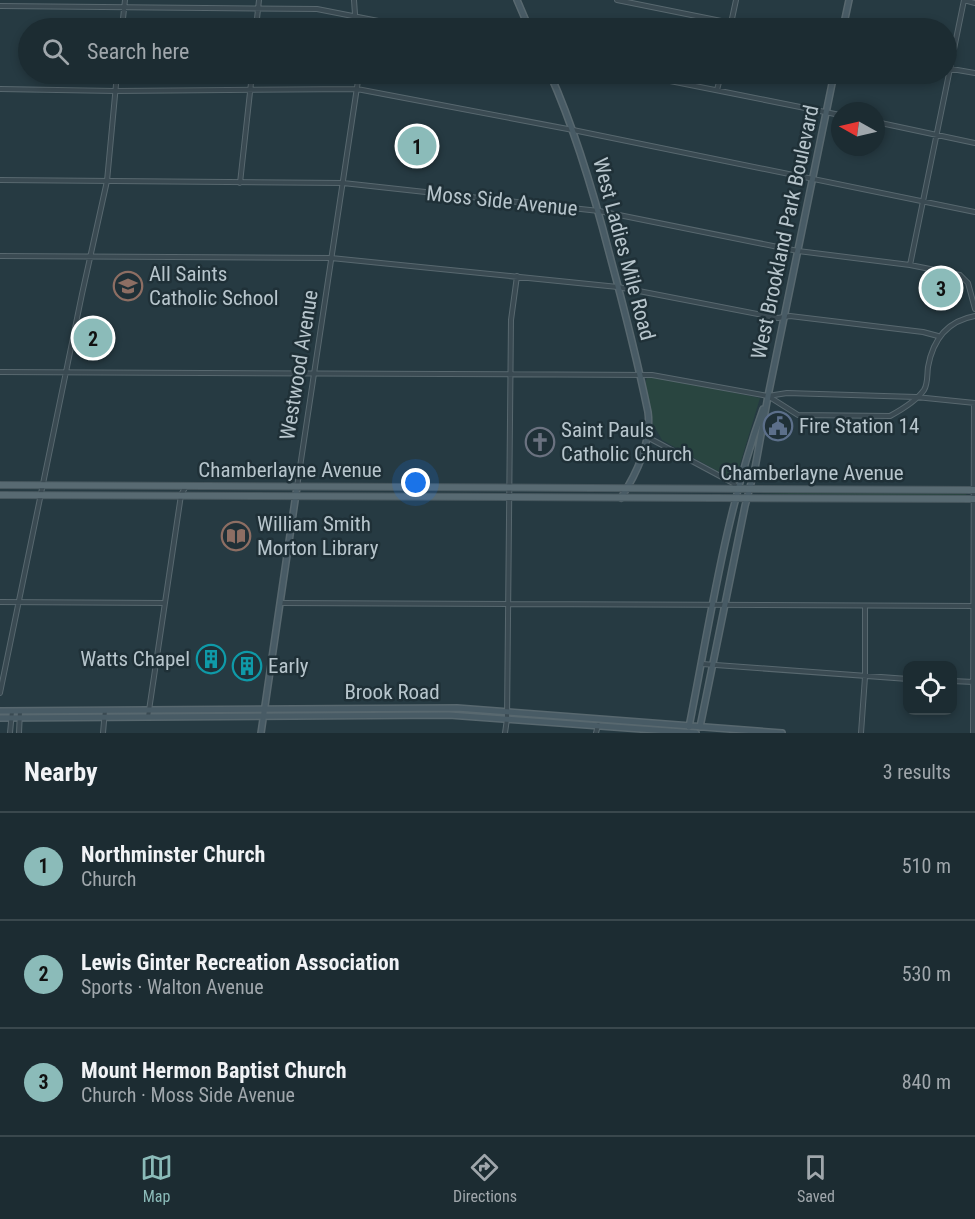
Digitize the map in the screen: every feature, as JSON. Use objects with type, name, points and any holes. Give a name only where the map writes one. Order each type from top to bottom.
[{"type":"main road","points":[[517,0],[525,18]]},
{"type":"main road","points":[[845,18],[849,0]]},
{"type":"main road","name":"West Ladies Mile Road","points":[[554,84],[573,130],[598,212],[640,375],[648,418],[649,438],[621,498]]},
{"type":"main road","name":"West Brookland Park Boulevard","points":[[697,733],[701,726],[832,84]]},
{"type":"main road","name":"West Brookland Park Boulevard","points":[[688,733],[738,489],[768,396]]},
{"type":"main road","name":"Chamberlayne Avenue","points":[[0,485],[974,490]]},
{"type":"main road","name":"Westwood Avenue","points":[[261,733],[297,487]]},
{"type":"main road","name":"Chamberlayne Avenue","points":[[0,495],[974,499]]},
{"type":"main road","name":"Brook Road","points":[[105,714],[149,710],[450,708],[782,733]]},
{"type":"main road","name":"Brook Road","points":[[0,711],[20,714],[105,714],[148,717],[448,715],[697,733]]},
{"type":"main road","name":"Brook Road","points":[[0,718],[11,718],[20,714]]},
{"type":"street","points":[[123,18],[125,0]]},
{"type":"street","points":[[257,18],[259,0]]},
{"type":"street","points":[[354,0],[356,16]]},
{"type":"street","points":[[617,0],[695,18]]},
{"type":"street","points":[[732,18],[736,0]]},
{"type":"street","points":[[957,30],[964,0],[975,3]]},
{"type":"street","points":[[0,6],[317,9],[366,18]]},
{"type":"street","points":[[957,70],[975,73]]},
{"type":"street","points":[[0,693],[107,181],[116,84]]},
{"type":"street","points":[[240,183],[251,84]]},
{"type":"street","name":"Westwood Avenue","points":[[297,487],[358,84]]},
{"type":"street","points":[[686,84],[831,113]]},
{"type":"street","points":[[717,90],[718,84]]},
{"type":"street","points":[[910,265],[945,84]]},
{"type":"street","points":[[0,89],[115,91],[357,89],[573,130],[975,212]]},
{"type":"street","points":[[885,124],[975,143]]},
{"type":"street","name":"Moss Side Avenue","points":[[0,180],[343,183],[598,212],[798,251],[910,265],[963,277],[968,283],[975,309]]},
{"type":"street","points":[[0,255],[331,258],[618,287],[778,318],[790,316],[923,332],[938,336]]},
{"type":"street","points":[[505,733],[507,719],[511,312],[517,276]]},
{"type":"street","points":[[768,396],[798,415],[890,416],[916,398],[925,388],[931,353],[938,336],[959,320],[975,316]]},
{"type":"street","points":[[0,372],[640,375],[664,376],[768,396],[787,393],[916,398],[974,403],[973,733]]},
{"type":"street","points":[[649,438],[733,483],[738,489]]},
{"type":"street","points":[[148,717],[181,495],[186,486]]},
{"type":"street","points":[[0,602],[165,603]]},
{"type":"street","points":[[281,603],[974,606]]},
{"type":"street","points":[[861,733],[865,677],[865,606]]},
{"type":"street","points":[[702,664],[903,679]]},
{"type":"street","points":[[957,681],[974,682]]},
{"type":"street","points":[[10,733],[12,711]]},
{"type":"street","points":[[18,733],[20,714]]},
{"type":"street","points":[[103,733],[105,714]]},
{"type":"street","points":[[596,733],[599,718]]},
{"type":"green space","points":[[647,377],[760,398],[735,481],[662,440],[653,424],[645,384]]},
{"type":"green space","points":[[965,493],[968,496],[756,494]]},
{"type":"place","name":"Northminster Church","points":[[417,146]]},
{"type":"place","name":"All Saints Catholic School","points":[[128,286]]},
{"type":"place","name":"Mount Hermon Baptist Church","points":[[941,288]]},
{"type":"place","name":"Lewis Ginter Recreation Association","points":[[93,338]]},
{"type":"place","name":"Fire Station 14","points":[[778,426]]},
{"type":"place","name":"Saint Pauls Catholic Church","points":[[540,442]]},
{"type":"place","name":"William Smith Morton Library","points":[[236,536]]},
{"type":"place","name":"Watts Chapel","points":[[211,659]]},
{"type":"place","name":"Early","points":[[247,666]]}]
